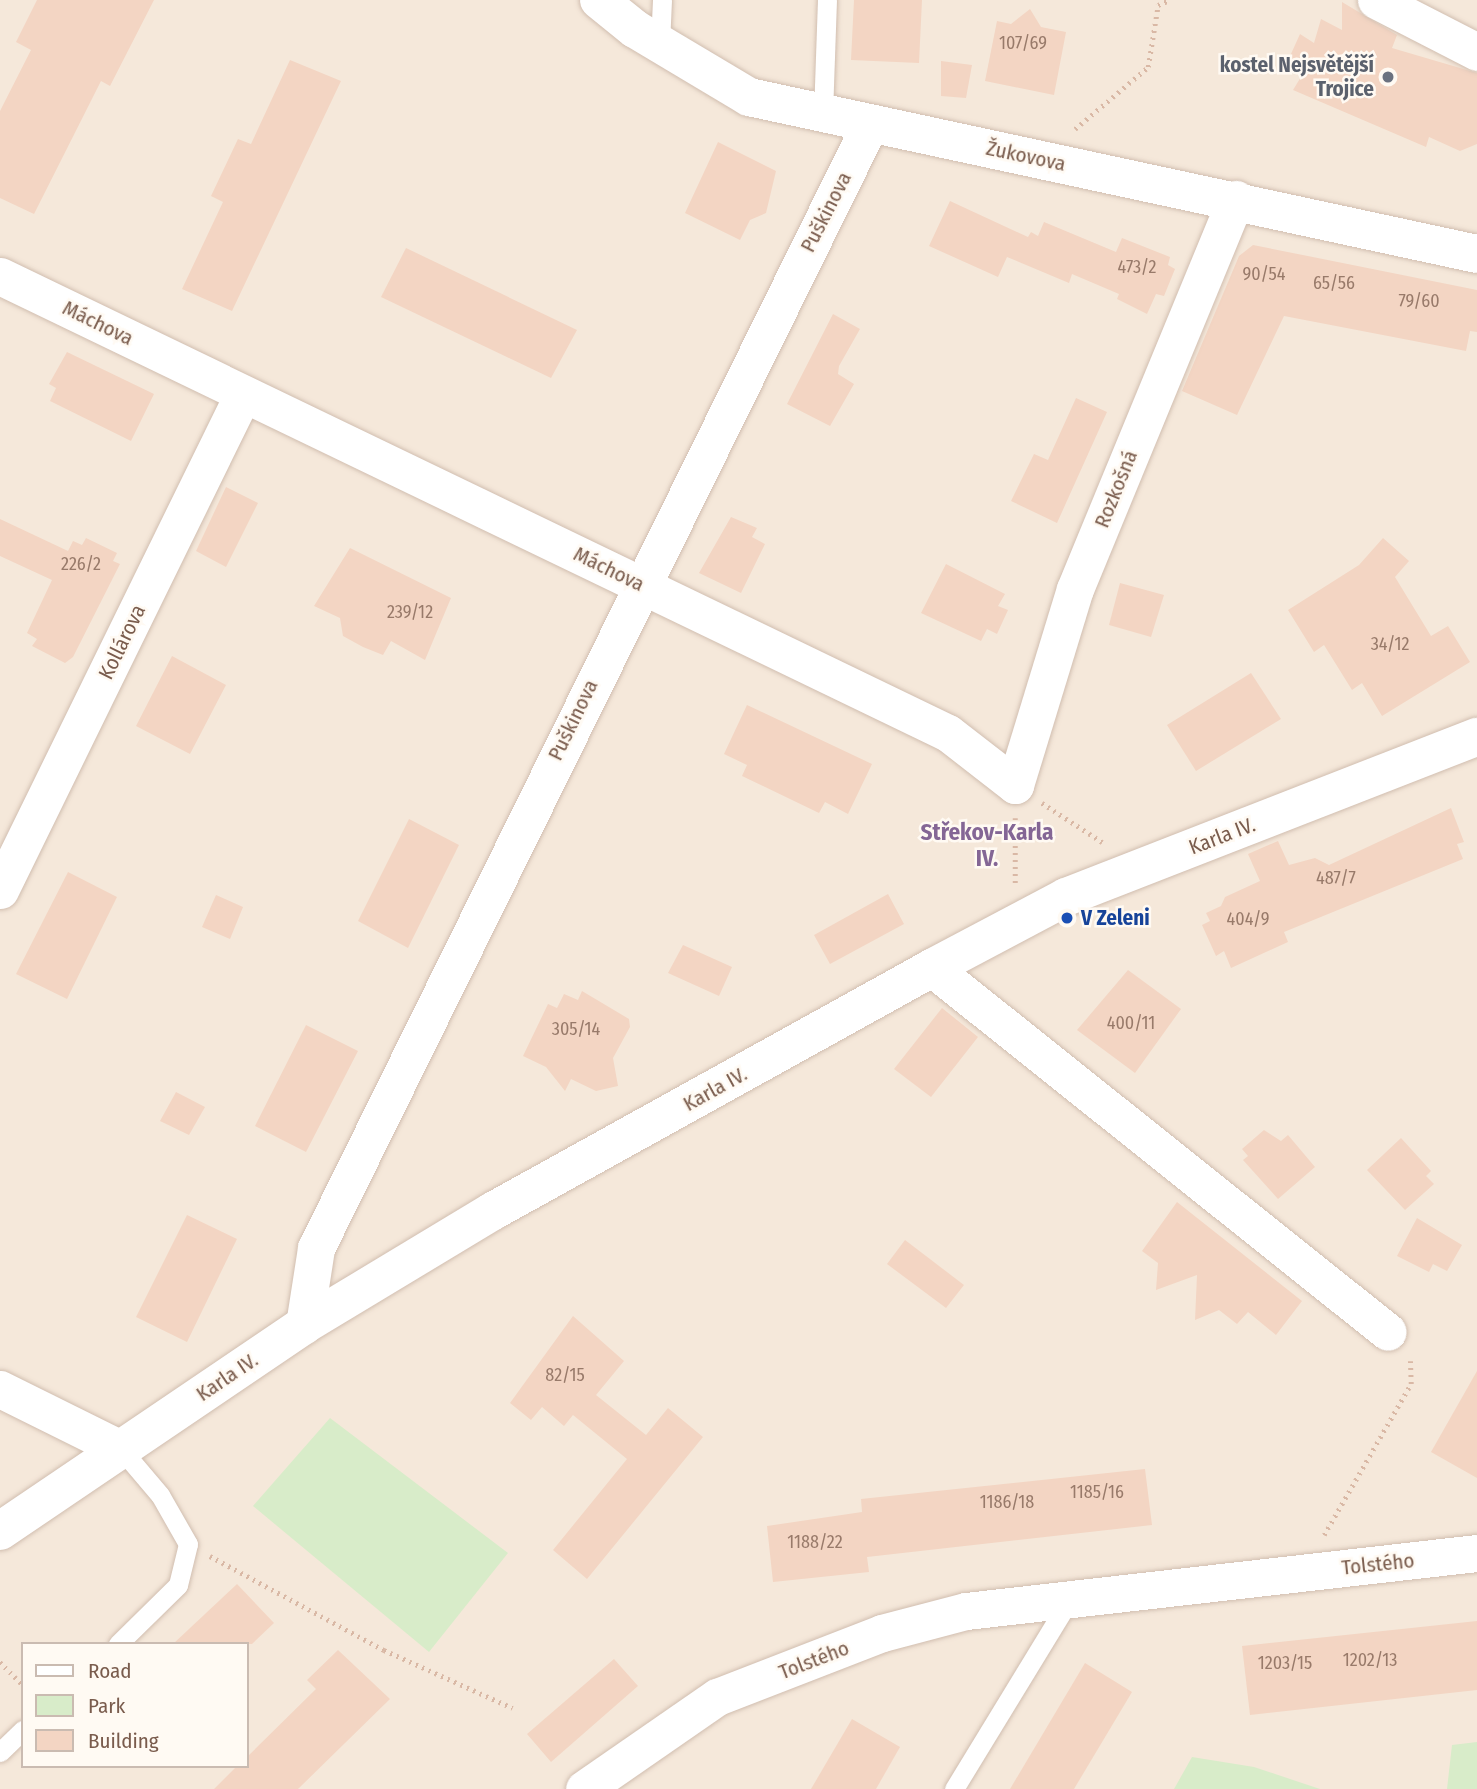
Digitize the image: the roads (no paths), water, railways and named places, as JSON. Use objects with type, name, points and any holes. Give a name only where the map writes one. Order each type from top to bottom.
[{"type":"street","name":"Žukovova","points":[[599,0],[660,44],[749,97],[1236,199],[1477,254]]},
{"type":"street","points":[[1376,0],[1477,52]]},
{"type":"street","name":"Puškinova","points":[[304,1325],[316,1248],[639,583],[870,124]]},
{"type":"street","name":"Rozkošná","points":[[1015,785],[1075,589],[1236,199]]},
{"type":"street","name":"Máchova","points":[[0,276],[948,733],[1015,785]]},
{"type":"street","name":"Kollárova","points":[[0,891],[243,394]]},
{"type":"street","name":"Karla IV.","points":[[0,1531],[304,1325],[493,1212],[932,968],[1066,897],[1477,737]]},
{"type":"street","points":[[932,968],[1388,1332]]},
{"type":"street","points":[[0,1389],[121,1449]]},
{"type":"street","name":"Tolstého","points":[[584,1789],[717,1697],[882,1633],[966,1611],[1477,1553]]},
{"type":"lane","points":[[660,44],[662,0]]},
{"type":"lane","points":[[824,114],[827,0]]},
{"type":"lane","points":[[120,1642],[178,1585],[188,1544],[160,1495],[121,1449]]},
{"type":"lane","points":[[954,1789],[1071,1598]]},
{"type":"lane","points":[[0,1752],[21,1732]]},
{"type":"place","name":"kostel Nejsvětější Trojice","points":[[1388,77]]},
{"type":"place","name":"V Zeleni","points":[[1067,918]]},
{"type":"district","name":"Střekov-Karla IV.","points":[[987,845]]}]
